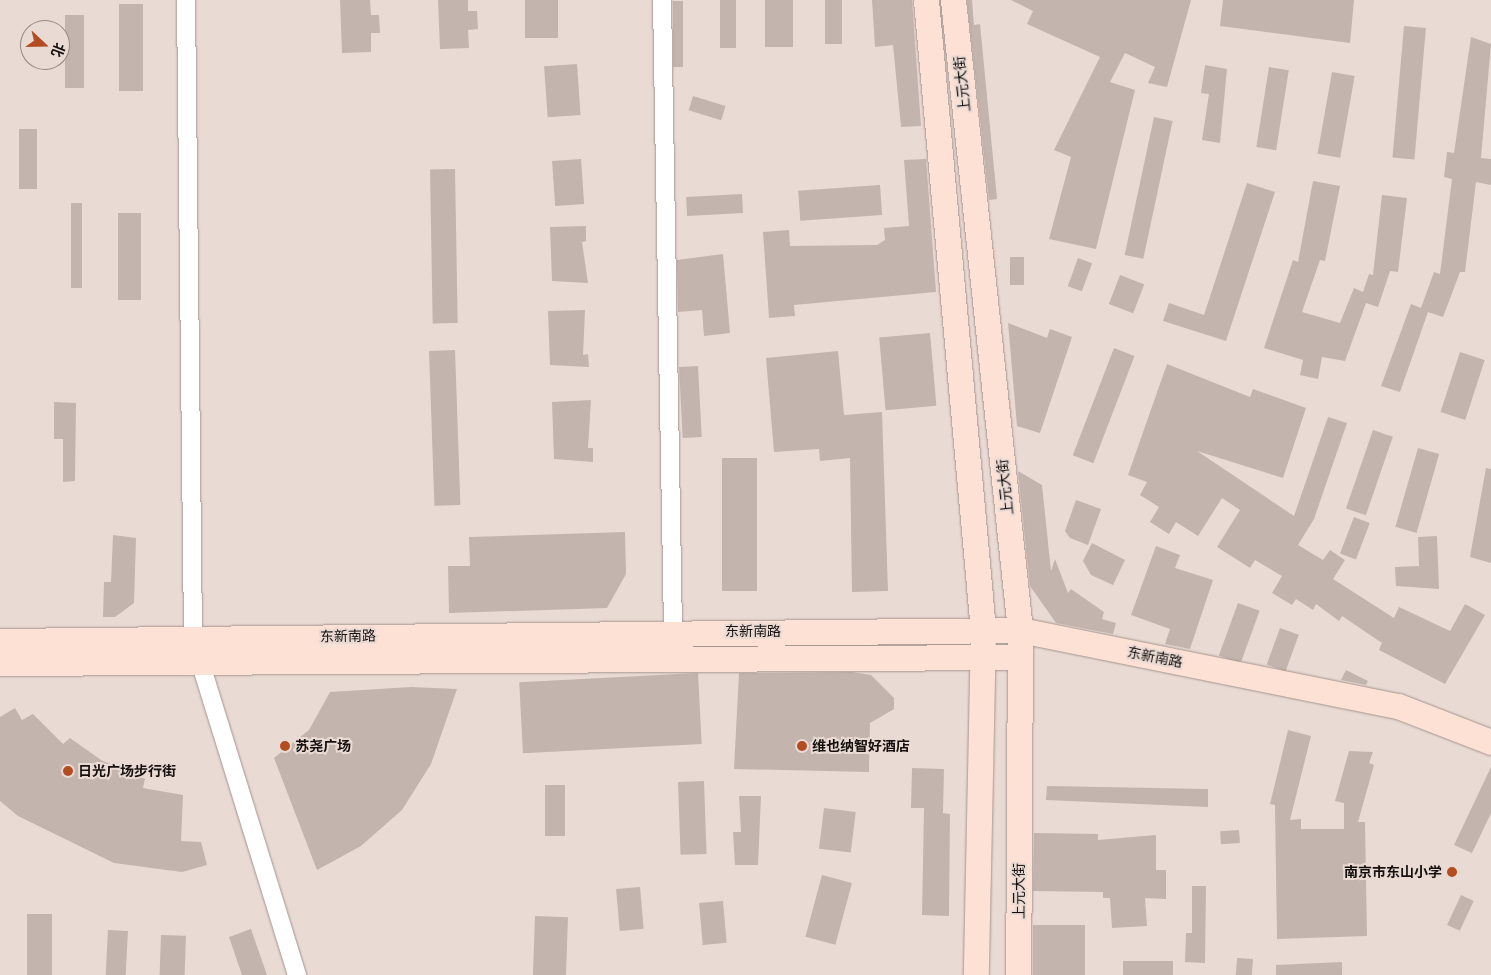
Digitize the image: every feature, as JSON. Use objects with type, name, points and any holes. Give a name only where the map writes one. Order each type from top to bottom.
[{"type":"main road","name":"上元大街","points":[[926,0],[983,630],[976,975]]},
{"type":"main road","name":"上元大街","points":[[953,0],[1020,630],[1018,975]]},
{"type":"main road","name":"东新南路","points":[[0,663],[196,650],[673,632],[1020,630],[1398,706],[1491,742]]},
{"type":"main road","name":"东新南路","points":[[0,642],[196,650],[1020,657]]},
{"type":"street","points":[[186,0],[196,650],[298,975]]},
{"type":"street","points":[[662,0],[673,632]]},
{"type":"building","points":[[340,0],[370,0],[371,15],[379,15],[380,33],[371,33],[371,52],[342,53]]},
{"type":"building","points":[[438,0],[468,0],[468,11],[477,11],[478,29],[468,30],[469,48],[440,49]]},
{"type":"building","points":[[525,0],[558,0],[558,38],[525,38]]},
{"type":"building","points":[[720,0],[736,0],[736,48],[720,48]]},
{"type":"building","points":[[765,0],[793,0],[793,47],[765,47]]},
{"type":"building","points":[[825,0],[842,0],[842,44],[825,44]]},
{"type":"building","points":[[872,0],[912,0],[921,126],[901,127],[893,45],[875,47]]},
{"type":"building","points":[[967,0],[972,0],[974,25],[980,24],[997,199],[989,200]]},
{"type":"building","points":[[1011,0],[1191,0],[1167,87],[1148,83],[1155,67],[1125,53],[1110,82],[1135,90],[1096,249],[1049,239],[1071,157],[1054,150],[1100,57],[1027,24],[1033,11]]},
{"type":"building","points":[[1223,0],[1354,0],[1350,43],[1220,26]]},
{"type":"building","points":[[673,1],[683,1],[683,67],[673,67]]},
{"type":"building","points":[[119,4],[143,4],[143,91],[119,91]]},
{"type":"building","points":[[65,15],[84,15],[84,88],[65,88],[65,70],[70,70],[70,20],[65,20]]},
{"type":"building","points":[[1404,26],[1426,28],[1414,159],[1392,157]]},
{"type":"building","points":[[1471,37],[1491,44],[1481,158],[1491,159],[1491,185],[1476,182],[1465,272],[1460,272],[1443,317],[1428,312],[1400,392],[1381,386],[1411,304],[1421,308],[1434,272],[1440,274],[1452,179],[1444,177],[1447,152],[1454,153]]},
{"type":"building","points":[[577,64],[581,115],[548,117],[544,66]]},
{"type":"building","points":[[1205,65],[1227,69],[1220,143],[1202,140],[1209,94],[1201,93]]},
{"type":"building","points":[[1269,67],[1289,70],[1276,150],[1256,147]]},
{"type":"building","points":[[1332,72],[1355,76],[1340,158],[1318,154]]},
{"type":"building","points":[[693,96],[726,106],[721,120],[689,110]]},
{"type":"building","points":[[1154,117],[1173,121],[1143,259],[1125,255]]},
{"type":"building","points":[[19,129],[37,129],[37,189],[19,189]]},
{"type":"building","points":[[581,159],[584,204],[555,206],[552,161]]},
{"type":"building","points":[[926,159],[936,292],[794,305],[795,316],[769,318],[763,232],[789,230],[790,246],[877,245],[885,240],[884,228],[909,226],[904,160]]},
{"type":"building","points":[[430,169],[455,169],[458,323],[433,323]]},
{"type":"building","points":[[1313,181],[1340,186],[1325,261],[1320,260],[1302,312],[1340,323],[1354,288],[1363,292],[1369,274],[1373,275],[1382,195],[1407,198],[1398,272],[1390,271],[1378,307],[1366,303],[1345,361],[1322,357],[1318,379],[1300,375],[1303,360],[1264,348],[1293,260],[1298,262]]},
{"type":"building","points":[[1247,183],[1275,192],[1226,341],[1163,321],[1169,303],[1204,315]]},
{"type":"building","points":[[880,185],[882,215],[800,221],[798,191]]},
{"type":"building","points":[[742,194],[743,213],[687,216],[686,197]]},
{"type":"building","points":[[71,203],[82,203],[82,288],[71,288]]},
{"type":"building","points":[[118,213],[141,213],[141,300],[118,300]]},
{"type":"building","points":[[586,226],[586,241],[582,242],[588,283],[552,281],[550,227]]},
{"type":"building","points":[[723,254],[730,333],[704,336],[702,310],[678,312],[677,260]]},
{"type":"building","points":[[1010,257],[1024,257],[1024,285],[1010,285]]},
{"type":"building","points":[[1078,258],[1092,263],[1082,291],[1068,286]]},
{"type":"building","points":[[1120,275],[1144,284],[1133,313],[1109,304]]},
{"type":"building","points":[[585,310],[583,355],[588,354],[589,367],[550,365],[548,311]]},
{"type":"building","points":[[1008,323],[1047,338],[1050,329],[1072,337],[1040,433],[1017,426]]},
{"type":"building","points":[[930,333],[936,406],[886,410],[879,337]]},
{"type":"building","points":[[1114,348],[1135,356],[1093,463],[1073,455]]},
{"type":"building","points":[[455,350],[460,505],[434,506],[429,351]]},
{"type":"building","points":[[838,351],[844,415],[882,412],[888,591],[852,592],[850,458],[820,461],[819,449],[774,452],[766,358]]},
{"type":"building","points":[[1460,352],[1485,360],[1465,420],[1441,412]]},
{"type":"building","points":[[1167,364],[1250,397],[1253,389],[1306,408],[1283,478],[1197,451],[1294,516],[1328,417],[1347,423],[1314,519],[1298,545],[1323,560],[1330,550],[1345,560],[1333,579],[1394,618],[1399,607],[1450,631],[1465,604],[1485,615],[1445,684],[1379,650],[1382,643],[1342,616],[1339,621],[1316,604],[1313,610],[1296,599],[1292,605],[1272,593],[1282,576],[1255,560],[1250,568],[1217,547],[1240,510],[1222,498],[1198,536],[1176,522],[1169,534],[1150,522],[1159,507],[1140,495],[1147,482],[1128,475]]},
{"type":"building","points":[[698,366],[702,437],[683,438],[679,367]]},
{"type":"building","points":[[591,400],[588,448],[593,448],[593,462],[554,459],[552,402]]},
{"type":"building","points":[[54,402],[76,403],[75,481],[63,482],[63,439],[54,439]]},
{"type":"building","points":[[1373,430],[1393,437],[1366,515],[1346,508]]},
{"type":"building","points":[[1418,448],[1439,454],[1417,533],[1395,527]]},
{"type":"building","points":[[722,458],[757,458],[757,591],[722,591]]},
{"type":"building","points":[[1486,468],[1491,469],[1491,563],[1470,557]]},
{"type":"building","points":[[1018,471],[1042,485],[1051,571],[1055,559],[1068,593],[1071,589],[1104,612],[1102,619],[1116,623],[1113,634],[1056,623],[1030,586]]},
{"type":"building","points":[[1076,500],[1101,509],[1088,545],[1070,538],[1065,531]]},
{"type":"building","points":[[1354,517],[1370,523],[1356,560],[1340,553]]},
{"type":"building","points":[[625,532],[626,574],[607,608],[449,613],[448,566],[470,566],[469,537]]},
{"type":"building","points":[[113,535],[136,538],[134,603],[115,617],[103,617],[104,582],[111,582]]},
{"type":"building","points":[[1437,536],[1439,589],[1396,586],[1395,567],[1419,566],[1418,537]]},
{"type":"building","points":[[1092,543],[1125,560],[1113,585],[1091,575],[1083,561]]},
{"type":"building","points":[[1156,546],[1180,555],[1175,568],[1213,580],[1190,649],[1165,644],[1170,629],[1131,615]]},
{"type":"building","points":[[1238,603],[1260,611],[1240,663],[1219,656]]},
{"type":"building","points":[[1280,628],[1299,635],[1285,671],[1267,665]]},
{"type":"building","points":[[1346,670],[1368,681],[1366,685],[1341,680]]},
{"type":"building","name":"维也纳智好酒店","points":[[852,672],[871,675],[894,698],[894,709],[870,723],[869,772],[734,769],[739,673]]},
{"type":"building","points":[[698,673],[702,744],[523,753],[519,682]]},
{"type":"building","points":[[411,687],[457,689],[431,764],[402,810],[361,846],[317,870],[274,758],[309,730],[330,692]]},
{"type":"building","points":[[15,708],[22,720],[33,714],[63,744],[70,738],[101,760],[145,779],[143,788],[183,795],[181,841],[201,842],[207,865],[182,872],[114,863],[18,816],[0,801],[0,717]]},
{"type":"building","points":[[1288,730],[1311,736],[1290,820],[1301,819],[1301,829],[1344,829],[1344,803],[1335,801],[1349,751],[1373,752],[1369,763],[1374,765],[1358,822],[1365,822],[1367,936],[1277,939],[1275,805],[1270,804]]},
{"type":"building","points":[[1491,767],[1491,813],[1472,853],[1454,845]]},
{"type":"building","points":[[912,768],[944,769],[943,813],[950,814],[949,916],[922,915],[924,808],[911,808]]},
{"type":"building","points":[[704,781],[707,854],[681,855],[678,782]]},
{"type":"building","points":[[545,785],[565,785],[565,836],[545,836]]},
{"type":"building","points":[[1047,786],[1208,789],[1208,807],[1046,800]]},
{"type":"building","points":[[739,796],[761,796],[758,865],[735,865],[733,832],[741,832]]},
{"type":"building","points":[[824,808],[856,812],[851,853],[819,849]]},
{"type":"building","points":[[1239,830],[1240,843],[1221,844],[1220,831]]},
{"type":"building","points":[[1034,833],[1098,834],[1098,840],[1156,835],[1156,870],[1166,870],[1166,899],[1145,898],[1147,926],[1112,928],[1110,898],[1103,898],[1103,892],[1033,891]]},
{"type":"building","points":[[822,875],[852,883],[835,945],[805,937]]},
{"type":"building","points":[[1192,886],[1206,886],[1205,963],[1185,962],[1186,933],[1192,933]]},
{"type":"building","points":[[640,887],[644,929],[620,931],[616,889]]},
{"type":"building","points":[[1461,895],[1474,901],[1460,931],[1447,925]]},
{"type":"building","points":[[723,901],[727,943],[703,945],[699,903]]},
{"type":"building","points":[[27,914],[52,914],[52,975],[27,975]]},
{"type":"building","points":[[535,916],[568,917],[566,975],[533,975]]},
{"type":"building","points":[[1033,925],[1085,925],[1085,975],[1033,975]]},
{"type":"building","points":[[251,929],[267,975],[242,975],[229,937]]},
{"type":"building","points":[[108,930],[128,931],[126,975],[106,975]]},
{"type":"building","points":[[161,935],[186,936],[185,975],[160,975]]},
{"type":"building","points":[[1237,958],[1253,959],[1252,975],[1236,975]]},
{"type":"building","points":[[1123,961],[1173,961],[1173,975],[1123,975]]},
{"type":"building","points":[[1342,962],[1342,975],[1276,975],[1276,965]]},
{"type":"place","name":"苏尧广场","points":[[285,746]]},
{"type":"place","name":"维也纳智好酒店","points":[[802,746]]},
{"type":"place","name":"日光广场步行街","points":[[68,771]]},
{"type":"place","name":"南京市东山小学","points":[[1452,872]]}]
